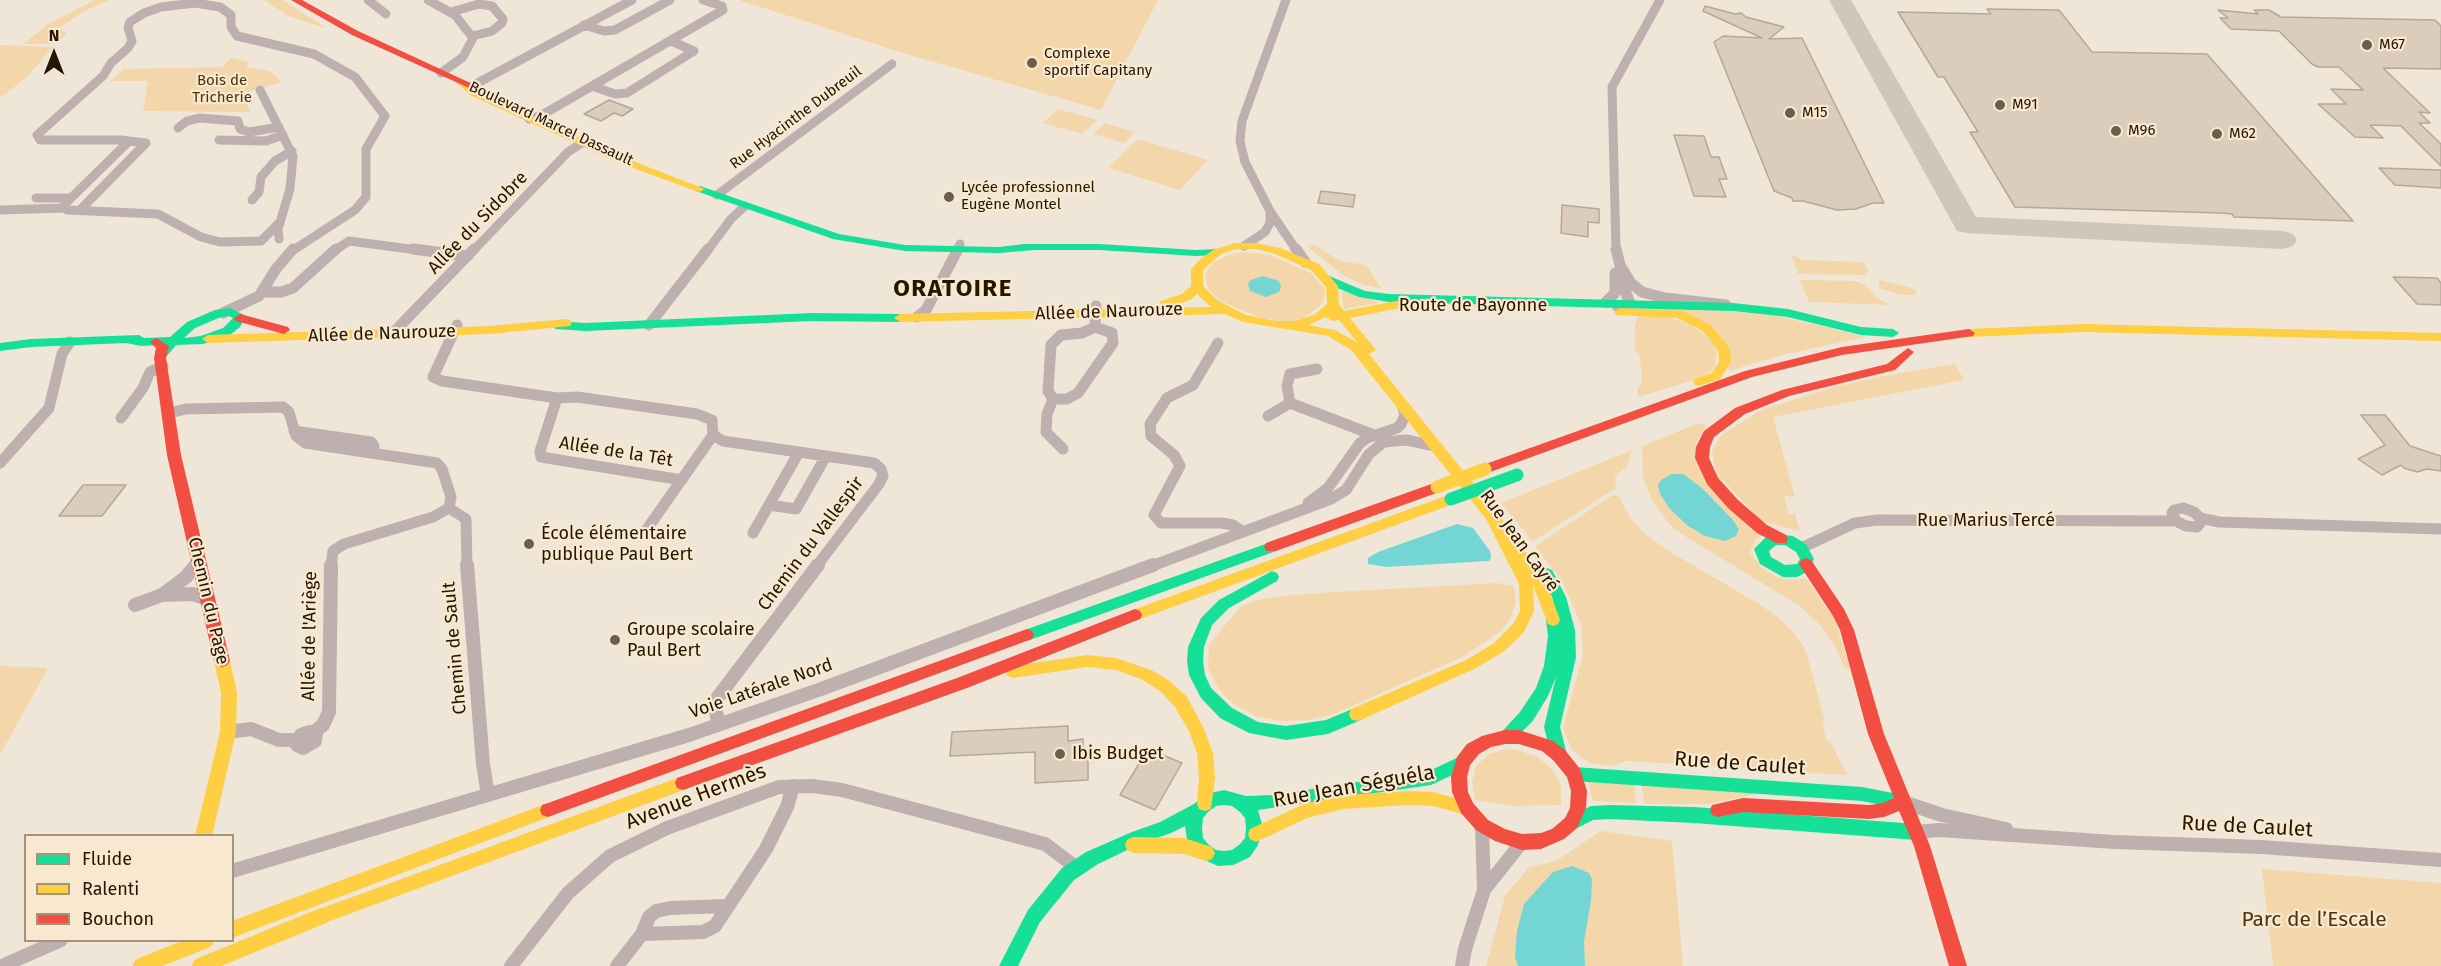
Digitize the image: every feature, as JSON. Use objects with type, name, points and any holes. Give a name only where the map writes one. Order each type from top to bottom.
[{"type":"main road","name":"Boulevard Marcel Dassault","points":[[295,0],[355,33],[639,165],[745,206],[837,237],[887,244],[959,247],[1099,247],[1217,252],[1244,246],[1276,250],[1305,262]]},
{"type":"main road","name":"Boulevard Marcel Dassault","points":[[1156,251],[1184,262],[1208,299],[1226,310]]},
{"type":"main road","name":"Allée de Naurouze","points":[[1096,309],[1173,303],[1186,297],[1197,281],[1202,263],[1217,252]]},
{"type":"main road","name":"Route de Bayonne","points":[[1305,262],[1329,280],[1363,294],[1381,297],[1606,302],[1625,307]]},
{"type":"main road","points":[[1329,280],[1333,291],[1333,305],[1363,342],[1375,363]]},
{"type":"main road","points":[[1318,318],[1333,305]]},
{"type":"main road","name":"Route de Bayonne","points":[[1284,325],[1383,307],[1412,305],[1538,309],[1733,307],[1788,313],[1841,328],[1886,333],[2025,325],[2083,328]]},
{"type":"main road","points":[[1363,342],[1362,326],[1373,312],[1383,307]]},
{"type":"main road","points":[[1625,307],[1685,316],[1707,328],[1719,340],[1725,356],[1722,369],[1716,376],[1694,384],[1676,399]]},
{"type":"main road","name":"Allée de Naurouze","points":[[179,338],[206,340],[455,328],[507,323],[585,327],[652,322],[699,324],[736,319],[1096,309],[1226,310]]},
{"type":"main road","points":[[1226,310],[1254,321],[1331,333],[1355,347],[1375,363]]},
{"type":"main road","points":[[161,354],[197,322],[223,313],[234,313],[240,317],[285,330],[397,330]]},
{"type":"main road","points":[[128,340],[161,354],[178,351],[227,331],[240,317]]},
{"type":"main road","points":[[234,929],[604,789],[1676,399],[1782,365],[1896,342],[1966,333],[2083,328],[2441,337]]},
{"type":"main road","points":[[0,342],[179,338]]},
{"type":"main road","points":[[1767,384],[1840,365],[1908,352],[1982,344],[2109,341],[2441,350]]},
{"type":"main road","points":[[0,347],[31,343]]},
{"type":"main road","points":[[1908,352],[1891,367],[1797,390],[1740,411],[1709,434],[1703,447],[1702,458],[1712,481],[1733,504],[1761,529],[1801,548],[1807,559],[1806,564],[1839,613],[1847,630],[1876,734],[1926,856],[1958,966]]},
{"type":"main road","name":"Chemin du Page","points":[[161,354],[174,455],[228,685],[230,706],[228,732],[204,834]]},
{"type":"main road","name":"Rue Jean Cayré","points":[[1375,363],[1402,402],[1492,517],[1540,583],[1552,612],[1555,636],[1552,666],[1543,691],[1526,717],[1505,736]]},
{"type":"main road","name":"Rue Jean Cayré","points":[[1375,363],[1536,558],[1559,597],[1565,613],[1568,657],[1552,727],[1558,755]]},
{"type":"main road","points":[[1665,419],[1709,403]]},
{"type":"main road","points":[[200,942],[200,966],[322,916],[607,810],[962,683],[1004,665],[1535,468]]},
{"type":"main road","points":[[1372,528],[1347,548],[1271,577],[1243,591],[1224,604],[1206,622],[1196,647],[1197,675],[1206,693],[1226,713],[1240,722],[1272,732],[1309,731],[1328,727],[1471,664],[1498,648],[1524,621],[1528,593],[1524,577],[1492,517]]},
{"type":"main road","points":[[1780,538],[1763,545],[1762,554],[1769,564],[1790,572],[1797,571],[1806,564]]},
{"type":"main road","points":[[962,683],[1033,668],[1087,661],[1116,664],[1146,674],[1165,686],[1181,702],[1196,729],[1205,753],[1207,778],[1202,807],[1192,829],[1194,839],[1208,853]]},
{"type":"main road","points":[[1505,736],[1533,740],[1558,755],[1574,774],[1579,791],[1578,808],[1571,823],[1558,834],[1541,841],[1522,842],[1501,836],[1482,825],[1467,808],[1460,792],[1459,777],[1463,762],[1473,749],[1505,736]]},
{"type":"main road","name":"Rue Jean Séguéla","points":[[1242,804],[1273,802],[1431,778],[1463,762]]},
{"type":"main road","name":"Rue de Caulet","points":[[1574,774],[1863,794],[1903,802]]},
{"type":"main road","name":"Rue Jean Séguéla","points":[[1256,834],[1273,824],[1304,812],[1343,802],[1408,798],[1433,799],[1467,808]]},
{"type":"main road","points":[[1008,966],[1034,916],[1073,871],[1118,846],[1165,828],[1220,799],[1242,804],[1252,812],[1256,822],[1256,834],[1246,850],[1238,855],[1217,857],[1184,846],[1166,844],[1118,846]]},
{"type":"main road","name":"Rue de Caulet","points":[[1694,815],[1743,806],[1869,812],[1884,810],[1903,802]]},
{"type":"main road","name":"Rue de Caulet","points":[[1571,823],[1591,813],[1610,812],[1694,815],[1916,832]]},
{"type":"main road","points":[[141,966],[201,942]]},
{"type":"street","points":[[368,0],[386,14]]},
{"type":"street","points":[[428,0],[451,12],[473,36]]},
{"type":"street","points":[[467,85],[632,0]]},
{"type":"street","points":[[584,26],[604,32],[615,30],[670,0]]},
{"type":"street","points":[[534,118],[723,9],[703,0]]},
{"type":"street","points":[[1286,0],[1241,129],[1245,162],[1270,211],[1305,262]]},
{"type":"street","points":[[1625,307],[1615,246],[1612,87],[1660,0]]},
{"type":"street","points":[[80,210],[146,143],[120,140],[39,140],[36,136],[98,80],[130,44],[132,39],[127,27],[132,20],[153,10],[183,2],[220,7],[231,15],[231,27],[237,36],[314,54],[355,77],[385,114],[385,119],[366,149],[367,192],[363,202],[349,214],[293,250],[276,269],[262,292],[223,313]]},
{"type":"street","points":[[451,12],[479,4],[492,6],[503,19],[502,23],[492,31],[473,36]]},
{"type":"street","points":[[441,74],[463,57],[472,43],[473,36]]},
{"type":"street","points":[[592,86],[613,94],[627,93],[694,51],[671,41]]},
{"type":"street","name":"Rue Hyacinthe Dubreuil","points":[[717,195],[892,64]]},
{"type":"street","points":[[260,90],[292,151],[290,189],[279,224],[279,239]]},
{"type":"street","points":[[178,128],[187,121],[198,118],[238,121],[240,129],[249,132],[281,131]]},
{"type":"street","points":[[219,140],[266,141],[281,131]]},
{"type":"street","points":[[64,208],[64,205],[126,145],[125,141],[120,140]]},
{"type":"street","name":"Allée du Sidobre","points":[[397,330],[568,152],[585,140]]},
{"type":"street","points":[[252,200],[259,192],[261,177],[275,161],[292,151]]},
{"type":"street","points":[[36,198],[71,198]]},
{"type":"street","points":[[652,322],[731,219],[745,206]]},
{"type":"street","points":[[0,210],[64,208],[158,214],[212,241],[279,239],[293,250]]},
{"type":"street","points":[[1260,238],[1270,223],[1270,211]]},
{"type":"street","points":[[261,241],[279,224]]},
{"type":"street","points":[[1244,246],[1260,238],[1285,233]]},
{"type":"street","points":[[261,241],[277,246],[283,252],[293,250]]},
{"type":"street","points":[[262,292],[281,292],[293,288],[340,245],[349,242],[468,256]]},
{"type":"street","points":[[922,314],[959,247]]},
{"type":"street","points":[[1606,302],[1615,293],[1619,261]]},
{"type":"street","points":[[1619,261],[1631,283],[1642,292],[1665,298],[1733,307]]},
{"type":"street","points":[[240,317],[248,308],[249,301]]},
{"type":"street","points":[[1095,327],[1096,309]]},
{"type":"street","points":[[1095,327],[1112,333],[1113,343],[1078,393],[1067,399],[1053,399],[1048,391],[1052,342],[1061,335],[1082,333],[1095,327]]},
{"type":"street","points":[[455,328],[433,375],[435,379],[556,398],[577,397],[697,414],[712,420],[713,435],[723,441],[825,456],[796,509],[769,505]]},
{"type":"street","points":[[0,463],[49,408],[62,354],[70,342]]},
{"type":"street","points":[[1218,343],[1192,385],[1167,398],[1150,424],[1150,436],[1174,455],[1180,466],[1154,515],[1156,521],[1161,523],[1221,523],[1233,525],[1242,531]]},
{"type":"street","points":[[121,418],[143,388],[161,354]]},
{"type":"street","points":[[1290,403],[1287,386],[1290,374],[1317,369]]},
{"type":"street","name":"Allée de la Têt","points":[[556,398],[540,451],[541,457],[682,480]]},
{"type":"street","points":[[1053,399],[1047,414],[1046,432],[1063,449]]},
{"type":"street","name":"Voie Latérale Nord","points":[[234,870],[579,769],[719,724],[981,631],[1291,512],[1328,488],[1360,443],[1380,438],[1401,424],[1405,415],[1402,402]]},
{"type":"street","points":[[1268,416],[1290,403]]},
{"type":"street","points":[[1290,403],[1380,438],[1435,446]]},
{"type":"street","points":[[169,413],[186,409],[280,407],[288,410],[294,431],[299,440],[304,442],[437,463],[442,469],[451,497],[449,508]]},
{"type":"street","name":"Allée de la Têt","points":[[647,529],[713,435]]},
{"type":"street","points":[[753,533],[799,452]]},
{"type":"street","name":"Chemin du Vallespir","points":[[719,724],[715,708],[723,689],[883,476],[881,469],[874,463],[825,456]]},
{"type":"street","name":"Allée de l'Ariège","points":[[228,732],[251,729],[279,740],[297,740],[299,747],[308,747],[315,741],[314,732],[322,725],[329,712],[331,557],[333,552],[344,544],[433,517],[449,508]]},
{"type":"street","name":"Chemin de Sault","points":[[449,508],[466,519],[465,541],[477,704],[488,795]]},
{"type":"street","name":"Rue Marius Tercé","points":[[1801,548],[1855,523],[1877,520],[2176,520],[2172,513],[2178,508],[2189,510],[2200,518],[2219,522],[2441,529]]},
{"type":"street","points":[[135,605],[162,595],[186,577],[199,562]]},
{"type":"street","points":[[162,595],[193,594],[208,599]]},
{"type":"street","points":[[642,934],[707,931],[717,922],[766,849],[788,807],[792,786]]},
{"type":"street","name":"Avenue Hermès","points":[[511,966],[568,893],[610,856],[626,846],[667,828],[772,789],[812,786],[842,790],[1046,844],[1073,871]]},
{"type":"street","name":"Rue de Caulet","points":[[1903,802],[1942,815],[2051,838]]},
{"type":"street","points":[[1462,966],[1465,949],[1484,890],[1482,825]]},
{"type":"street","name":"Rue de Caulet","points":[[1916,832],[1939,830],[2212,847],[2261,847],[2441,860]]},
{"type":"street","points":[[1484,890],[1522,842]]},
{"type":"street","points":[[617,966],[642,934],[649,917],[661,909],[726,906]]},
{"type":"street","points":[[2,966],[57,942]]},
{"type":"green space","points":[[94,0],[109,0],[83,12],[59,28],[67,34],[54,44],[23,44],[47,25]]},
{"type":"green space","points":[[264,0],[283,0],[328,29],[288,16]]},
{"type":"green space","name":"Complexe sportif Capitany","points":[[739,0],[1158,0],[1101,110],[903,53]]},
{"type":"green space","points":[[0,45],[53,47],[26,78],[0,98]]},
{"type":"green space","name":"Bois de Tricherie","points":[[231,58],[249,62],[246,67],[269,71],[282,82],[244,93],[250,112],[143,111],[148,81],[110,81],[124,69],[222,67]]},
{"type":"green space","points":[[1058,109],[1097,120],[1082,134],[1043,123]]},
{"type":"green space","points":[[1105,123],[1135,132],[1124,143],[1093,134]]},
{"type":"green space","points":[[1138,139],[1208,160],[1180,190],[1108,168]]},
{"type":"green space","points":[[1313,244],[1340,261],[1366,265],[1382,289],[1361,284],[1343,275],[1309,248]]},
{"type":"green space","points":[[1243,252],[1270,255],[1311,273],[1325,289],[1320,306],[1302,319],[1287,322],[1260,318],[1219,300],[1208,289],[1205,273],[1214,262],[1231,254]]},
{"type":"green space","points":[[1791,254],[1802,260],[1863,262],[1869,271],[1864,275],[1798,274]]},
{"type":"green space","points":[[1800,280],[1855,281],[1865,285],[1878,299],[1892,305],[1809,302]]},
{"type":"green space","points":[[1879,280],[1912,288],[1916,291],[1916,295],[1901,295],[1879,288]]},
{"type":"green space","points":[[1341,291],[1377,301],[1378,303],[1344,309]]},
{"type":"green space","points":[[1666,309],[1718,310],[1782,317],[1866,337],[1786,354],[1729,371],[1728,349]]},
{"type":"green space","points":[[1638,315],[1664,316],[1698,327],[1717,348],[1715,367],[1708,374],[1697,379],[1638,397],[1638,387],[1642,384],[1640,356],[1635,350],[1635,326]]},
{"type":"green space","points":[[1955,364],[1964,380],[1773,417],[1795,497],[1784,496],[1789,514],[1795,514],[1800,531],[1761,521],[1722,479],[1715,467],[1712,452],[1720,436],[1761,410],[1838,386]]},
{"type":"green space","points":[[1699,423],[1706,426],[1696,444],[1762,535],[1755,540],[1750,553],[1764,570],[1777,577],[1792,580],[1806,578],[1835,620],[1850,669],[1845,669],[1836,648],[1820,625],[1800,606],[1683,535],[1669,524],[1652,501],[1643,477],[1642,446]]},
{"type":"green space","points":[[1632,450],[1628,465],[1615,477],[1616,488],[1535,540],[1532,541],[1501,503]]},
{"type":"green space","points":[[1613,495],[1618,495],[1631,519],[1645,534],[1667,550],[1759,604],[1779,618],[1795,634],[1808,658],[1825,722],[1822,723],[1827,741],[1830,741],[1847,775],[1778,771],[1776,764],[1765,764],[1766,769],[1625,761],[1613,766],[1593,764],[1580,757],[1571,748],[1563,727],[1583,655],[1581,624],[1562,581],[1535,546]]},
{"type":"green space","points":[[1497,583],[1514,586],[1516,602],[1510,619],[1500,632],[1464,656],[1334,714],[1307,720],[1280,721],[1255,716],[1231,702],[1218,688],[1208,668],[1209,645],[1240,607],[1253,601],[1280,596],[1333,592]]},
{"type":"green space","points":[[0,666],[48,668],[0,755]]},
{"type":"green space","points":[[1507,749],[1536,756],[1552,769],[1561,786],[1561,805],[1516,806],[1475,800],[1472,782],[1476,766],[1489,754]]},
{"type":"green space","points":[[1588,781],[1634,784],[1636,803],[1593,801]]},
{"type":"green space","points":[[1641,784],[1762,793],[1707,804],[1645,804]]},
{"type":"green space","points":[[1601,831],[1672,841],[1683,966],[1486,966],[1505,896],[1529,867],[1556,861]]},
{"type":"green space","name":"Parc de l’Escale","points":[[2262,869],[2441,883],[2441,966],[2273,966]]},
{"type":"water","points":[[1263,276],[1279,281],[1281,287],[1279,292],[1266,297],[1250,291],[1248,284],[1251,280]]},
{"type":"water","points":[[1672,474],[1683,474],[1702,488],[1732,519],[1739,529],[1736,536],[1725,541],[1705,536],[1688,526],[1670,509],[1660,494],[1658,485],[1661,480]]},
{"type":"water","points":[[1457,524],[1473,528],[1490,551],[1489,561],[1386,567],[1368,564],[1368,558],[1378,552]]},
{"type":"water","points":[[1572,866],[1589,873],[1592,879],[1591,901],[1584,941],[1585,966],[1518,966],[1515,957],[1517,931],[1524,904],[1553,872]]},
{"type":"building","name":"M15","points":[[1705,6],[1735,14],[1741,13],[1746,17],[1784,27],[1769,39],[1802,38],[1884,203],[1873,203],[1856,209],[1837,210],[1803,201],[1793,201],[1792,198],[1774,191],[1714,42],[1723,36],[1762,38],[1703,11]]},
{"type":"building","points":[[1987,9],[2059,10],[2092,52],[2207,54],[2353,221],[2234,217],[2232,214],[2221,213],[2015,207],[1970,132],[1978,132],[1944,77],[1938,77],[1898,12],[1991,14]]},
{"type":"building","points":[[2218,10],[2258,14],[2254,10],[2269,10],[2281,17],[2435,20],[2441,26],[2441,69],[2383,68],[2430,113],[2419,112],[2430,123],[2419,123],[2441,144],[2441,166],[2401,126],[2370,125],[2383,138],[2355,137],[2318,104],[2346,104],[2331,89],[2363,90],[2339,67],[2318,67],[2312,64],[2279,31],[2231,29],[2220,18],[2228,18]]},
{"type":"building","points":[[609,100],[633,109],[622,116],[614,113],[601,121],[584,114]]},
{"type":"building","points":[[1674,135],[1704,136],[1711,157],[1719,157],[1727,179],[1719,179],[1726,197],[1694,196]]},
{"type":"building","points":[[2379,168],[2441,170],[2441,188],[2395,185]]},
{"type":"building","points":[[1321,191],[1355,195],[1353,207],[1318,203]]},
{"type":"building","points":[[1562,205],[1599,209],[1599,223],[1588,222],[1588,237],[1561,233]]},
{"type":"building","points":[[2393,277],[2437,278],[2441,283],[2441,305],[2417,304]]},
{"type":"building","points":[[2361,415],[2385,415],[2410,446],[2441,456],[2441,471],[2427,469],[2417,472],[2401,465],[2382,475],[2358,459],[2385,445]]},
{"type":"building","points":[[83,485],[126,485],[102,516],[59,516]]},
{"type":"building","name":"Ibis Budget","points":[[1068,726],[1068,741],[1083,739],[1083,757],[1088,757],[1088,780],[1035,783],[1035,752],[950,756],[952,732]]},
{"type":"building","points":[[1148,749],[1182,763],[1155,810],[1120,795]]},
{"type":"taxiway","points":[[1840,0],[1967,225],[2283,240]]},
{"type":"traffic: fast","points":[[700,189],[837,237],[905,248],[934,250],[999,250],[1034,247]]},
{"type":"traffic: fast","points":[[1024,247],[1099,247],[1196,253],[1217,252]]},
{"type":"traffic: fast","points":[[1329,280],[1363,294],[1389,298],[1733,307]]},
{"type":"traffic: fast","points":[[1733,307],[1788,313],[1861,331],[1893,333]]},
{"type":"traffic: fast","points":[[128,340],[141,342],[173,341],[192,342],[203,340],[227,331],[236,324],[240,316],[230,312],[219,313],[191,325],[183,330],[180,335],[173,341],[162,354]]},
{"type":"traffic: fast","points":[[556,325],[585,327],[812,317],[900,318]]},
{"type":"traffic: fast","points":[[0,347],[31,343],[139,339]]},
{"type":"traffic: fast","points":[[1451,499],[1517,475]]},
{"type":"traffic: fast","points":[[1773,539],[1788,540],[1801,548],[1807,559],[1802,568],[1797,571],[1783,571],[1765,560],[1761,549],[1773,539]]},
{"type":"traffic: fast","points":[[1027,635],[1271,547]]},
{"type":"traffic: fast","points":[[1547,574],[1559,597],[1568,630],[1568,657],[1552,727],[1559,755]]},
{"type":"traffic: fast","points":[[1272,577],[1224,604],[1206,622],[1196,647],[1195,661],[1197,675],[1206,693],[1226,713],[1255,728],[1286,733],[1328,727],[1357,714]]},
{"type":"traffic: fast","points":[[1505,737],[1526,717],[1543,691],[1552,666],[1555,636],[1553,620]]},
{"type":"traffic: fast","points":[[1242,804],[1273,802],[1431,778],[1463,762]]},
{"type":"traffic: fast","points":[[1574,774],[1862,794],[1903,802]]},
{"type":"traffic: fast","points":[[1224,797],[1241,802],[1246,806],[1250,811],[1255,828],[1250,845],[1246,850],[1241,854],[1224,859],[1207,854],[1202,850],[1198,845],[1193,828],[1198,811],[1202,806],[1207,802],[1224,797]]},
{"type":"traffic: fast","points":[[1008,966],[1034,916],[1068,874],[1092,858],[1138,837],[1165,828],[1198,810]]},
{"type":"traffic: fast","points":[[1571,823],[1591,813],[1610,812],[1694,815],[1916,832]]},
{"type":"traffic: slow","points":[[462,83],[473,93],[621,160],[700,189]]},
{"type":"traffic: slow","points":[[1235,246],[1256,246],[1276,250],[1315,267],[1332,286],[1333,305],[1318,318],[1295,325],[1276,325],[1243,318],[1213,303],[1197,287],[1197,270],[1202,263],[1217,252],[1235,246]]},
{"type":"traffic: slow","points":[[1165,304],[1186,297],[1197,287]]},
{"type":"traffic: slow","points":[[1333,305],[1370,350]]},
{"type":"traffic: slow","points":[[1332,317],[1396,305]]},
{"type":"traffic: slow","points":[[900,318],[1225,310]]},
{"type":"traffic: slow","points":[[1620,312],[1679,314],[1707,328],[1724,349],[1725,362],[1716,376],[1699,382]]},
{"type":"traffic: slow","points":[[208,339],[490,330],[566,323]]},
{"type":"traffic: slow","points":[[1284,325],[1331,333],[1355,347],[1365,357],[1497,523],[1540,583],[1553,620]]},
{"type":"traffic: slow","points":[[1969,333],[2083,328],[2441,337]]},
{"type":"traffic: slow","points":[[1437,487],[1485,469]]},
{"type":"traffic: slow","points":[[1135,615],[1451,499]]},
{"type":"traffic: slow","points":[[1357,714],[1471,664],[1498,648],[1519,628],[1527,611],[1526,584],[1492,517]]},
{"type":"traffic: slow","points":[[203,834],[228,732],[229,693],[222,661]]},
{"type":"traffic: slow","points":[[1013,672],[1087,661],[1116,664],[1146,674],[1165,686],[1181,702],[1196,729],[1205,753],[1207,778],[1205,804]]},
{"type":"traffic: slow","points":[[322,916],[683,783]]},
{"type":"traffic: slow","points":[[1256,834],[1304,811],[1343,802],[1408,798],[1433,799],[1467,808]]},
{"type":"traffic: slow","points":[[234,929],[548,810]]},
{"type":"traffic: slow","points":[[1133,845],[1184,846],[1206,853]]},
{"type":"traffic: slow","points":[[200,966],[322,916]]},
{"type":"traffic: slow","points":[[141,966],[201,942]]},
{"type":"traffic: jam","points":[[295,0],[355,33],[472,86]]},
{"type":"traffic: jam","points":[[240,318],[284,330]]},
{"type":"traffic: jam","points":[[1485,469],[1749,374],[1842,351],[1969,333]]},
{"type":"traffic: jam","points":[[156,342],[163,346],[160,358],[174,455],[222,661]]},
{"type":"traffic: jam","points":[[1781,539],[1762,529],[1733,504],[1712,481],[1702,458],[1703,447],[1709,434],[1740,411],[1786,393],[1891,367],[1908,352]]},
{"type":"traffic: jam","points":[[1271,547],[1437,487]]},
{"type":"traffic: jam","points":[[1806,564],[1839,613],[1847,630],[1876,734],[1922,846],[1958,966]]},
{"type":"traffic: jam","points":[[683,783],[962,683],[1135,615]]},
{"type":"traffic: jam","points":[[548,810],[1027,635]]},
{"type":"traffic: jam","points":[[1505,737],[1519,737],[1547,746],[1559,755],[1574,774],[1579,791],[1578,808],[1571,823],[1558,834],[1541,841],[1522,842],[1501,836],[1482,825],[1467,808],[1460,792],[1459,777],[1463,762],[1473,749],[1488,741],[1505,737]]},
{"type":"traffic: jam","points":[[1718,810],[1743,805],[1869,812],[1884,810],[1903,802]]},
{"type":"place","name":"M67","points":[[2367,45]]},
{"type":"place","name":"Complexe sportif Capitany","points":[[1032,63]]},
{"type":"place","name":"M91","points":[[2000,105]]},
{"type":"place","name":"M15","points":[[1790,113]]},
{"type":"place","name":"M96","points":[[2116,131]]},
{"type":"place","name":"M62","points":[[2217,134]]},
{"type":"place","name":"Lycée professionnel Eugène Montel","points":[[949,197]]},
{"type":"place","name":"École élémentaire publique Paul Bert","points":[[529,544]]},
{"type":"place","name":"Groupe scolaire Paul Bert","points":[[615,640]]},
{"type":"place","name":"Ibis Budget","points":[[1060,754]]},
{"type":"district","name":"ORATOIRE","points":[[953,289]]}]
